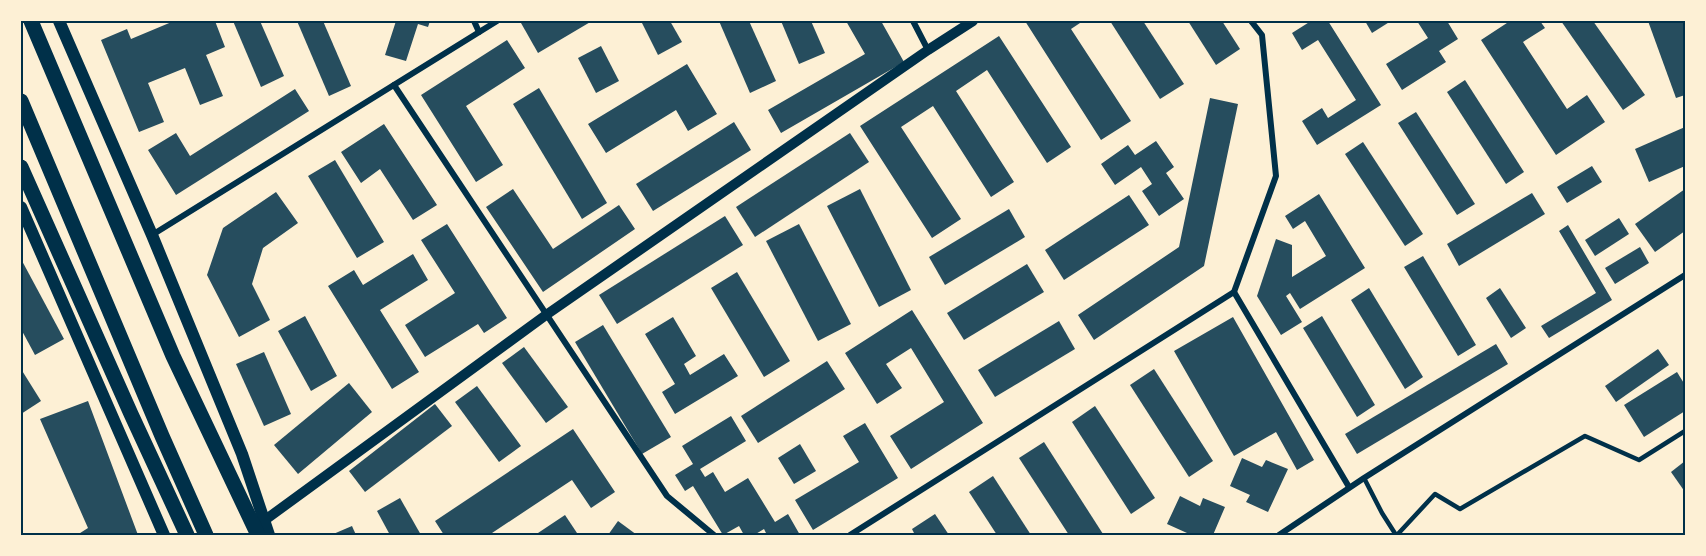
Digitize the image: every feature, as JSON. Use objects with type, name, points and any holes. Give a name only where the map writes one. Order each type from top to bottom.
[{"type":"highway","points":[[31,21],[173,356],[258,535]]},
{"type":"highway","points":[[21,101],[206,535]]},
{"type":"highway","points":[[21,167],[187,535]]},
{"type":"main road","points":[[59,21],[152,235],[242,454],[269,535]]},
{"type":"main road","points":[[21,207],[164,535]]},
{"type":"street","points":[[474,21],[479,32]]},
{"type":"street","points":[[152,235],[497,21]]},
{"type":"street","points":[[914,21],[928,50]]},
{"type":"street","points":[[265,520],[546,315],[973,21]]},
{"type":"street","points":[[850,535],[1234,292],[1276,176],[1262,35],[1251,21]]},
{"type":"street","points":[[394,85],[667,496],[714,535]]},
{"type":"street","points":[[1279,535],[1349,487],[1685,275]]},
{"type":"street","points":[[1234,292],[1349,487]]},
{"type":"lane","points":[[1364,478],[1396,535],[1435,494],[1460,509],[1585,436],[1639,460],[1685,431]]},
{"type":"building","points":[[174,21],[215,21],[225,47],[206,55],[223,96],[200,105],[185,68],[148,83],[164,122],[139,132],[101,40],[127,29],[131,39]]},
{"type":"building","points":[[233,21],[260,21],[284,76],[261,87]]},
{"type":"building","points":[[297,21],[323,21],[351,86],[329,96]]},
{"type":"building","points":[[396,21],[430,21],[428,27],[418,24],[406,61],[385,55]]},
{"type":"building","points":[[525,21],[592,21],[538,53],[521,23]]},
{"type":"building","points":[[641,21],[670,21],[682,42],[658,55]]},
{"type":"building","points":[[719,21],[749,21],[776,81],[750,93]]},
{"type":"building","points":[[781,21],[811,21],[825,53],[799,64]]},
{"type":"building","points":[[846,21],[881,21],[904,62],[781,133],[768,110],[865,54]]},
{"type":"building","points":[[1025,21],[1083,21],[1071,29],[1131,121],[1101,140]]},
{"type":"building","points":[[1110,21],[1143,21],[1184,84],[1160,99]]},
{"type":"building","points":[[1188,21],[1222,21],[1240,49],[1216,65]]},
{"type":"building","points":[[1311,21],[1328,21],[1381,105],[1317,145],[1302,121],[1322,108],[1328,118],[1356,100],[1318,40],[1302,50],[1292,33]]},
{"type":"building","points":[[1365,21],[1391,21],[1372,33]]},
{"type":"building","points":[[1417,21],[1447,21],[1458,39],[1439,51],[1446,62],[1402,90],[1386,64],[1428,38]]},
{"type":"building","points":[[1510,21],[1540,21],[1545,28],[1523,42],[1567,109],[1587,95],[1605,122],[1556,155],[1481,40]]},
{"type":"building","points":[[1561,21],[1593,21],[1645,95],[1623,110]]},
{"type":"building","points":[[1648,21],[1683,21],[1685,26],[1685,95],[1676,98]]},
{"type":"building","points":[[999,36],[1071,147],[1047,163],[987,70],[956,91],[1014,182],[991,197],[933,106],[901,127],[961,219],[932,238],[860,126]]},
{"type":"building","points":[[507,40],[525,68],[466,106],[503,165],[476,182],[421,95]]},
{"type":"building","points":[[601,46],[619,81],[596,93],[578,58]]},
{"type":"building","points":[[687,64],[717,114],[688,131],[676,110],[606,153],[588,124]]},
{"type":"building","points":[[1465,80],[1524,172],[1506,184],[1447,92]]},
{"type":"building","points":[[539,88],[607,203],[582,219],[513,104]]},
{"type":"building","points":[[295,89],[309,111],[176,195],[148,150],[176,133],[190,156]]},
{"type":"building","points":[[1210,98],[1238,104],[1204,266],[1094,340],[1078,315],[1179,247]]},
{"type":"building","points":[[1416,112],[1475,204],[1457,215],[1398,123]]},
{"type":"building","points":[[734,122],[751,150],[653,211],[636,184]]},
{"type":"building","points":[[384,124],[437,205],[413,220],[380,169],[361,183],[341,152]]},
{"type":"building","points":[[1685,127],[1685,166],[1649,182],[1635,149]]},
{"type":"building","points":[[850,133],[869,162],[755,237],[736,207]]},
{"type":"building","points":[[1156,141],[1174,167],[1166,173],[1184,199],[1159,216],[1142,191],[1152,184],[1141,167],[1115,185],[1101,164],[1128,145],[1135,155]]},
{"type":"building","points":[[1363,142],[1423,234],[1405,246],[1345,154]]},
{"type":"building","points":[[335,160],[384,242],[357,258],[308,176]]},
{"type":"building","points":[[1592,166],[1602,182],[1567,203],[1557,187]]},
{"type":"building","points":[[513,189],[553,249],[619,205],[635,229],[543,292],[486,207]]},
{"type":"building","points":[[860,189],[911,290],[879,307],[827,206]]},
{"type":"building","points":[[1685,189],[1685,231],[1655,252],[1635,224]]},
{"type":"building","points":[[276,192],[298,223],[263,248],[252,284],[270,320],[239,337],[207,275],[223,228]]},
{"type":"building","points":[[1532,193],[1545,214],[1459,266],[1447,244]]},
{"type":"building","points":[[1319,194],[1365,268],[1300,309],[1290,293],[1286,296],[1302,322],[1281,335],[1257,296],[1276,239],[1292,245],[1292,277],[1326,256],[1305,221],[1293,229],[1285,216]]},
{"type":"building","points":[[1129,195],[1149,225],[1064,280],[1045,250]]},
{"type":"building","points":[[1009,209],[1025,237],[945,285],[929,257]]},
{"type":"building","points":[[725,216],[743,245],[617,324],[599,295]]},
{"type":"building","points":[[1619,218],[1629,234],[1595,256],[1585,240]]},
{"type":"building","points":[[447,224],[507,318],[484,333],[478,324],[425,357],[405,325],[455,293],[421,240]]},
{"type":"building","points":[[799,224],[851,324],[818,341],[766,241]]},
{"type":"building","points":[[1568,225],[1612,300],[1549,338],[1541,326],[1596,293],[1559,231]]},
{"type":"building","points":[[1640,247],[1649,263],[1615,284],[1605,268]]},
{"type":"building","points":[[413,254],[428,280],[380,310],[419,372],[392,389],[328,286],[354,270],[363,285]]},
{"type":"building","points":[[1423,256],[1476,345],[1458,356],[1404,267]]},
{"type":"building","points":[[21,259],[64,339],[35,355],[21,329]]},
{"type":"building","points":[[1027,264],[1044,292],[964,340],[947,313]]},
{"type":"building","points":[[737,272],[790,361],[764,377],[711,288]]},
{"type":"building","points":[[1369,288],[1423,377],[1405,389],[1351,300]]},
{"type":"building","points":[[1500,288],[1526,328],[1511,338],[1486,298]]},
{"type":"building","points":[[912,310],[983,423],[911,469],[890,436],[944,402],[911,348],[886,364],[902,388],[877,404],[845,353]]},
{"type":"building","points":[[305,316],[337,376],[311,391],[278,331]]},
{"type":"building","points":[[1322,316],[1375,405],[1357,417],[1303,328]]},
{"type":"building","points":[[673,317],[696,356],[684,364],[690,375],[724,354],[738,376],[675,414],[662,392],[675,384],[645,334]]},
{"type":"building","points":[[1233,317],[1314,460],[1297,470],[1276,432],[1234,456],[1174,351]]},
{"type":"building","points":[[1059,321],[1075,349],[995,397],[978,370]]},
{"type":"building","points":[[603,325],[671,437],[642,454],[575,342]]},
{"type":"building","points":[[1496,344],[1508,364],[1357,454],[1345,434]]},
{"type":"building","points":[[524,347],[568,407],[546,423],[502,363]]},
{"type":"building","points":[[1658,349],[1669,365],[1616,402],[1605,386]]},
{"type":"building","points":[[264,352],[291,414],[264,426],[236,364]]},
{"type":"building","points":[[827,361],[845,389],[758,443],[741,416]]},
{"type":"building","points":[[21,369],[41,401],[21,414]]},
{"type":"building","points":[[1154,369],[1213,461],[1189,477],[1130,385]]},
{"type":"building","points":[[1677,372],[1685,385],[1685,411],[1644,437],[1624,405]]},
{"type":"building","points":[[349,383],[372,412],[298,474],[274,445]]},
{"type":"building","points":[[477,386],[521,446],[499,462],[455,402]]},
{"type":"building","points":[[88,401],[138,535],[77,535],[88,528],[40,419]]},
{"type":"building","points":[[435,404],[452,426],[365,492],[349,471]]},
{"type":"building","points":[[1095,406],[1155,498],[1131,514],[1072,422]]},
{"type":"building","points":[[731,416],[746,441],[700,469],[705,477],[713,472],[725,492],[748,478],[775,522],[788,514],[800,535],[767,535],[764,529],[754,535],[744,535],[739,526],[723,535],[693,486],[685,491],[675,475],[693,464],[682,446]]},
{"type":"building","points":[[865,423],[898,478],[813,530],[795,500],[859,462],[843,436]]},
{"type":"building","points":[[573,429],[615,492],[591,508],[572,480],[489,535],[444,535],[435,521]]},
{"type":"building","points":[[1044,442],[1103,534],[1069,535],[1019,458]]},
{"type":"building","points":[[800,444],[816,471],[794,484],[778,458]]},
{"type":"building","points":[[1242,458],[1262,467],[1266,460],[1288,469],[1268,512],[1246,502],[1250,495],[1230,486]]},
{"type":"building","points":[[1685,461],[1685,492],[1671,472]]},
{"type":"building","points":[[993,476],[1031,535],[997,535],[969,492]]},
{"type":"building","points":[[1180,496],[1200,506],[1203,498],[1225,507],[1213,535],[1187,535],[1167,524]]},
{"type":"building","points":[[400,498],[421,535],[390,535],[377,511]]},
{"type":"building","points":[[935,514],[949,535],[915,535],[912,529]]},
{"type":"building","points":[[565,515],[577,533],[574,535],[535,535]]},
{"type":"building","points":[[618,521],[637,535],[608,535]]},
{"type":"building","points":[[352,526],[356,535],[331,535]]}]
